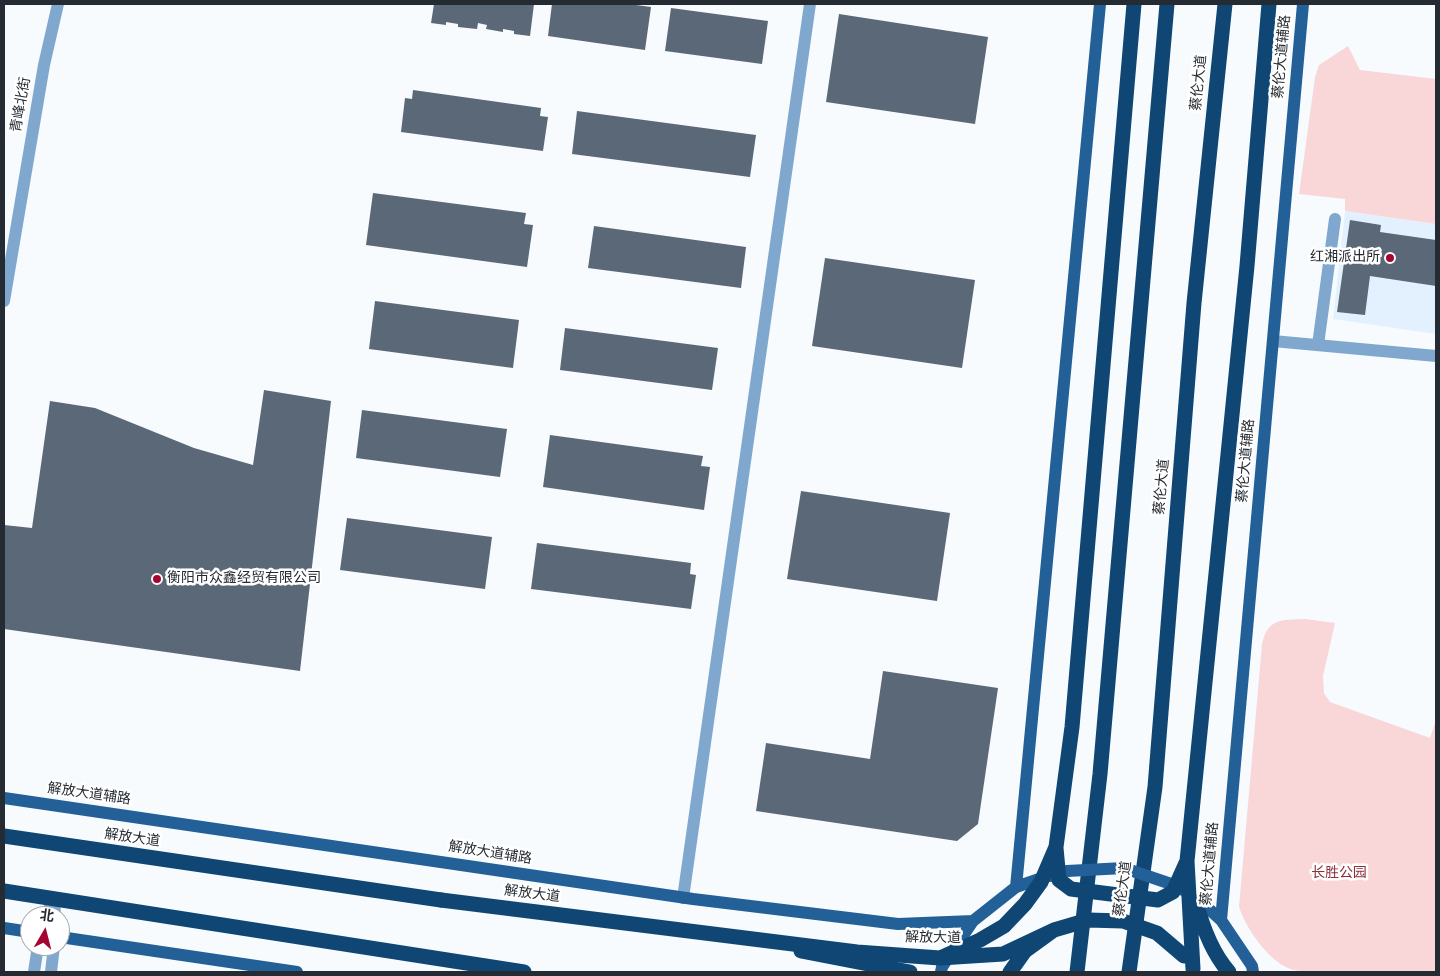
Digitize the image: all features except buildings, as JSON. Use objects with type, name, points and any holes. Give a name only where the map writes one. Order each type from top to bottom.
[{"type":"highway","points":[[1134,4],[1072,727],[1056,847],[1059,880],[1071,889],[1158,900],[1172,892],[1187,861]]},
{"type":"highway","points":[[1077,972],[1100,774],[1167,4]]},
{"type":"highway","name":"蔡伦大道","points":[[1129,972],[1155,787],[1194,303],[1225,4]]},
{"type":"highway","points":[[1195,971],[1187,861],[1247,266],[1269,4]]},
{"type":"highway","name":"解放大道","points":[[4,836],[441,900],[857,952],[941,965],[1003,954],[1054,930]]},
{"type":"highway","points":[[941,965],[1004,926],[1025,904],[1041,882],[1056,847]]},
{"type":"highway","points":[[1187,861],[1200,919],[1222,964],[1229,972]]},
{"type":"highway","points":[[4,891],[524,972]]},
{"type":"highway","points":[[1010,972],[1025,951],[1054,930],[1088,920],[1123,921],[1157,934],[1184,956],[1195,971]]},
{"type":"highway","points":[[713,934],[910,972]]},
{"type":"main road","points":[[1016,887],[1100,4]]},
{"type":"main road","name":"蔡伦大道辅路","points":[[1221,920],[1303,4]]},
{"type":"main road","name":"解放大道辅路","points":[[4,798],[683,898],[898,924],[972,921]]},
{"type":"main road","points":[[941,965],[942,967],[972,921],[1016,887],[1066,871],[1124,868],[1177,886],[1200,901],[1221,920],[1252,966],[1253,972]]},
{"type":"main road","points":[[4,928],[20,930]]},
{"type":"main road","points":[[70,938],[297,972]]},
{"type":"street","name":"青峰北街","points":[[4,301],[44,65],[58,4]]},
{"type":"street","points":[[683,898],[810,4]]},
{"type":"street","points":[[1318,345],[1335,219]]},
{"type":"street","points":[[1273,341],[1436,356]]},
{"type":"street","points":[[50,906],[54,898]]},
{"type":"street","points":[[54,898],[54,906]]},
{"type":"street","points":[[34,972],[36,956]]},
{"type":"street","points":[[51,972],[53,956]]},
{"type":"shaded area","points":[[1345,211],[1436,224],[1436,334],[1333,319]]},
{"type":"green space","points":[[1348,46],[1360,70],[1436,79],[1436,224],[1345,211],[1345,199],[1299,194],[1315,77],[1319,65]]},
{"type":"green space","name":"长胜公园","points":[[1305,619],[1335,623],[1323,676],[1324,693],[1330,702],[1430,738],[1436,720],[1436,972],[1308,972],[1290,969],[1272,958],[1258,942],[1239,907],[1262,644],[1268,629],[1277,622]]},
{"type":"place","name":"红湘派出所","points":[[1390,258]]},
{"type":"place","name":"衡阳市众鑫经贸有限公司","points":[[157,579]]}]
